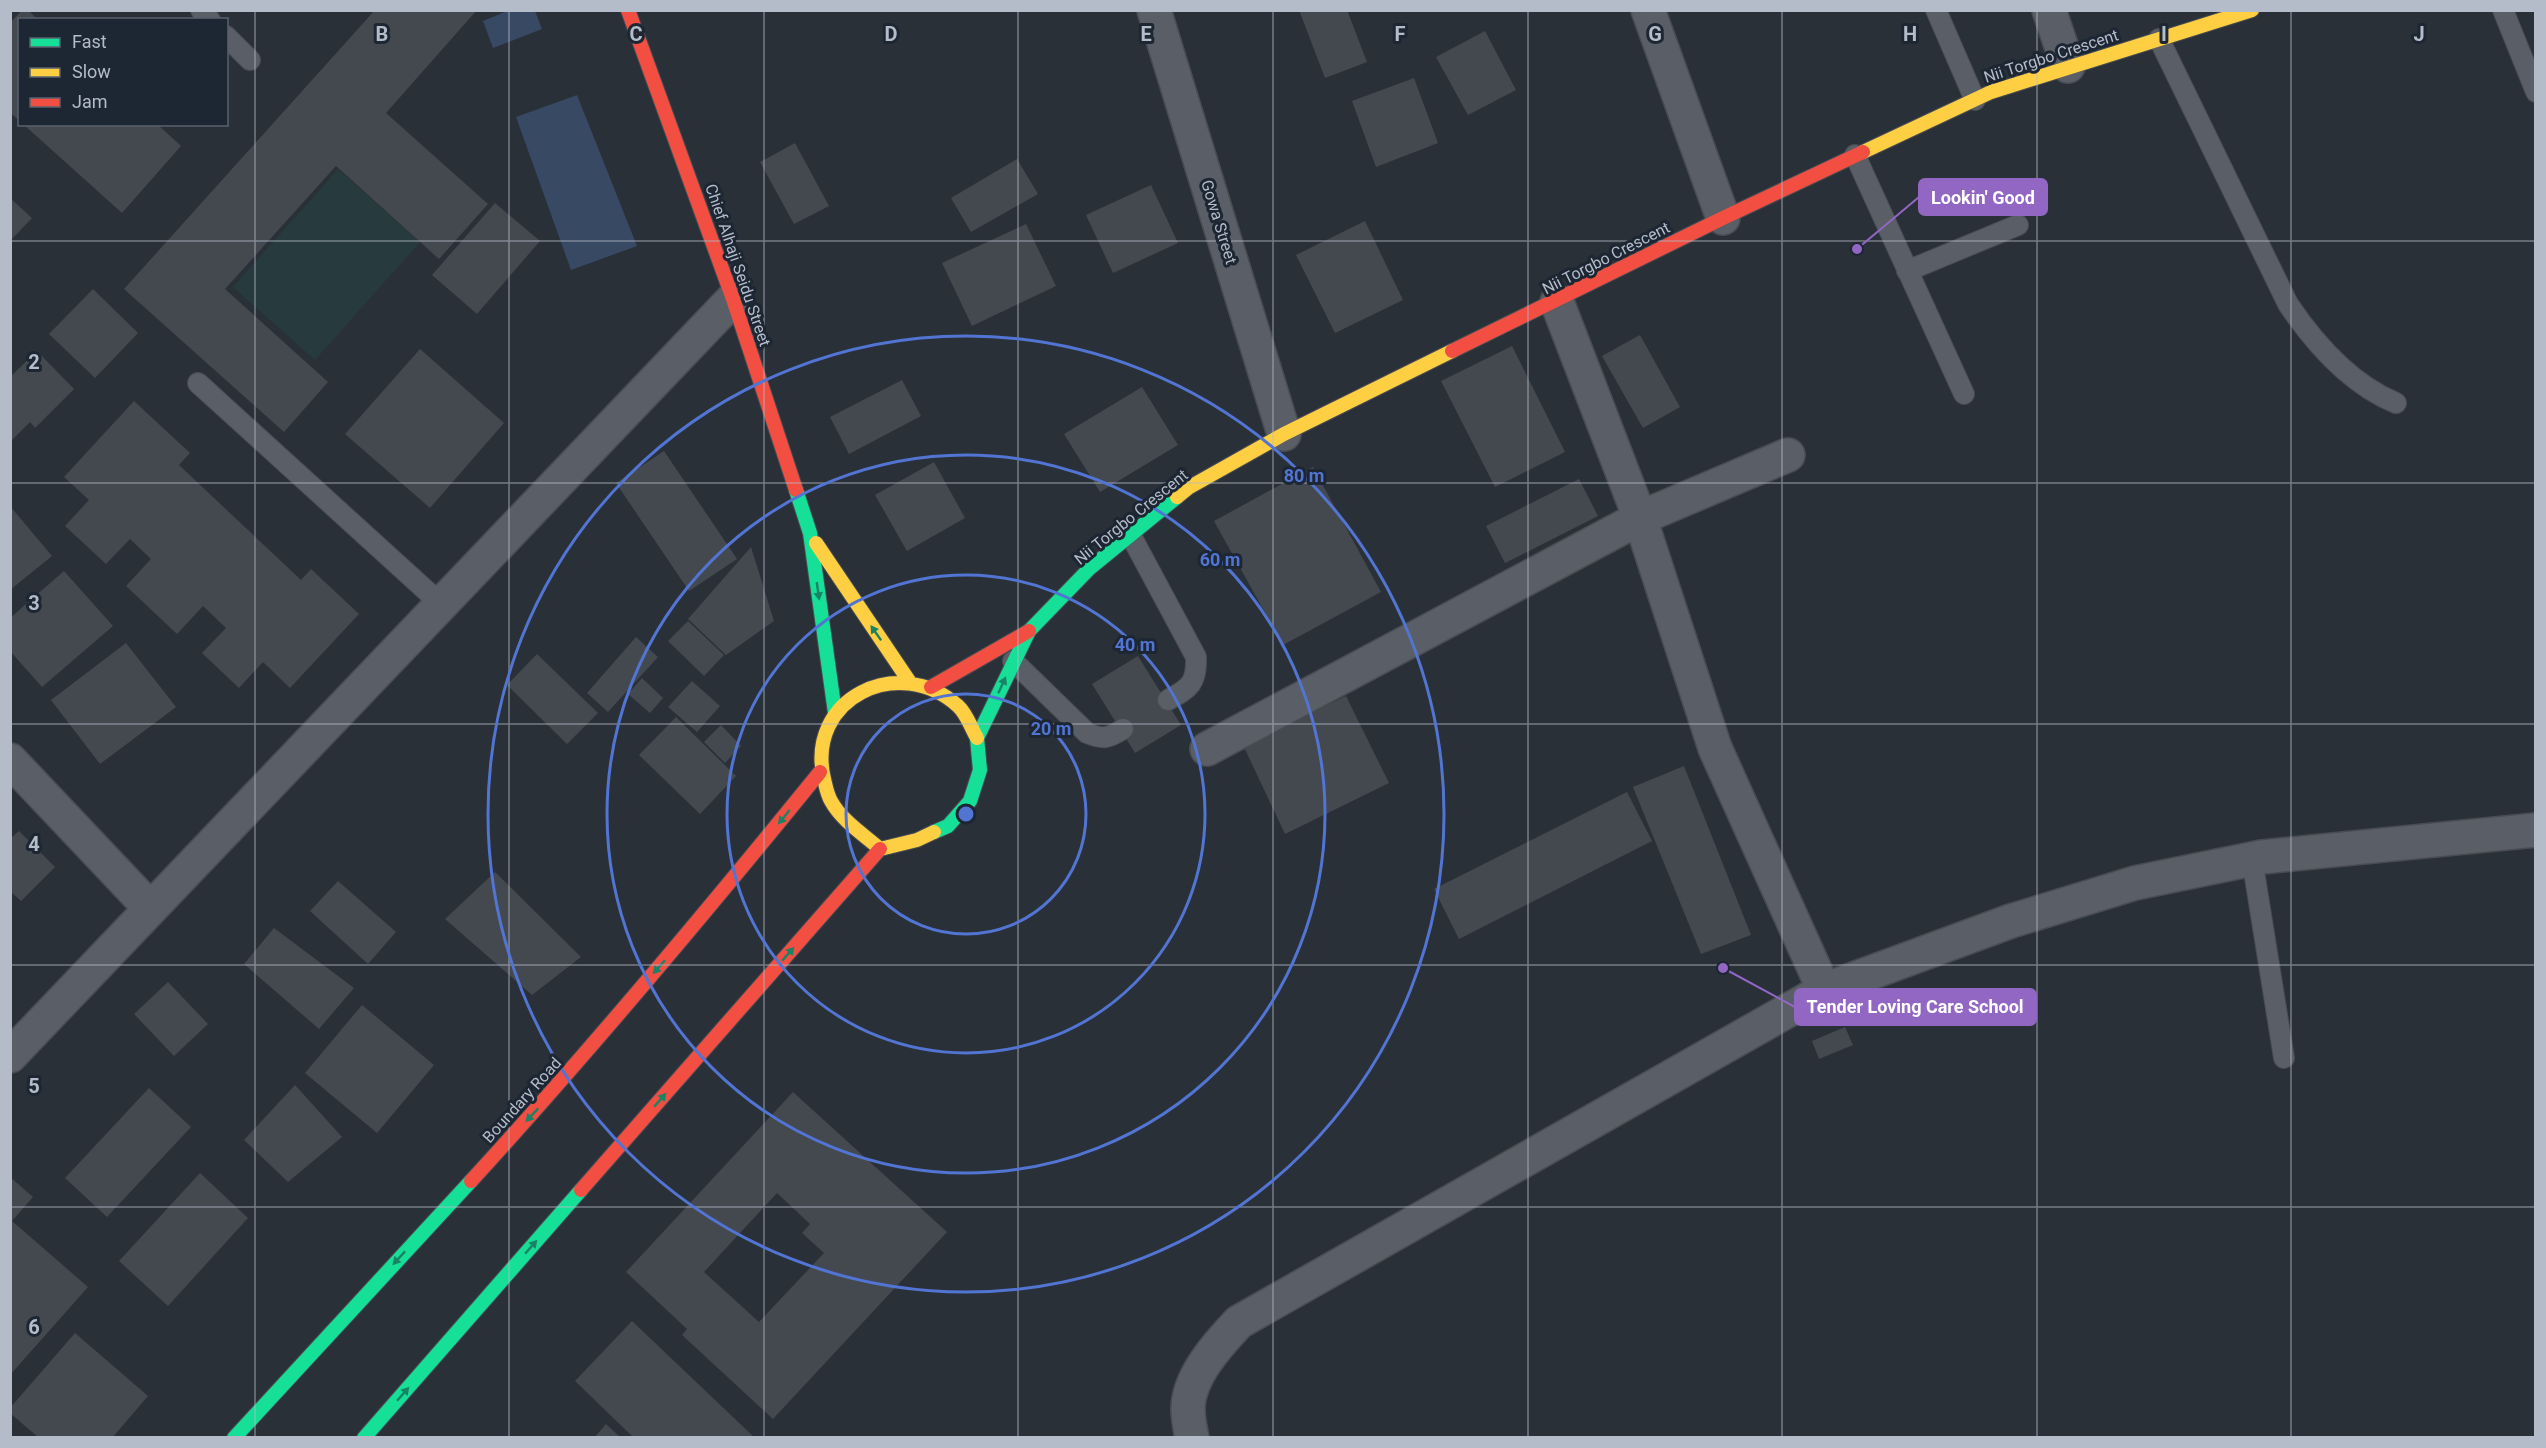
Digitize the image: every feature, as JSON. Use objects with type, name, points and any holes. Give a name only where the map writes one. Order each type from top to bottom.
[{"type":"main road","name":"Chief Alhaji Seidu Street","points":[[628,10],[734,299],[810,533],[835,713]]},
{"type":"main road","name":"Nii Torgbo Crescent","points":[[1029,631],[1090,568],[1188,488],[1284,434],[1557,302],[1723,218],[1975,100],[2068,66],[2252,10]]},
{"type":"main road","name":"Chief Alhaji Seidu Street","points":[[810,533],[909,681]]},
{"type":"main road","points":[[931,687],[1029,631]]},
{"type":"main road","points":[[977,738],[1029,631]]},
{"type":"main road","points":[[364,1437],[880,849],[917,840],[948,826],[970,801],[980,770],[977,738],[959,708],[931,687],[909,681],[881,683],[855,694],[835,713],[822,741],[820,772],[827,795],[841,815],[880,849]]},
{"type":"main road","name":"Boundary Road","points":[[234,1437],[557,1087],[706,913],[820,772]]},
{"type":"street","name":"Gowa Street","points":[[1154,10],[1284,434]]},
{"type":"street","points":[[1648,10],[1723,218]]},
{"type":"street","points":[[2049,10],[2068,66]]},
{"type":"street","points":[[10,1056],[734,299]]},
{"type":"street","points":[[1557,302],[1640,518],[1715,748],[1824,990]]},
{"type":"street","points":[[1207,749],[1640,518],[1788,455]]},
{"type":"street","points":[[10,760],[150,908]]},
{"type":"street","points":[[1192,1437],[1188,1408],[1194,1385],[1213,1348],[1239,1322],[1824,990],[2011,921],[2135,884],[2252,859],[2535,830]]},
{"type":"lane","points":[[1936,10],[1975,100]]},
{"type":"lane","points":[[2503,10],[2535,92]]},
{"type":"lane","points":[[228,38],[250,60]]},
{"type":"lane","points":[[2159,39],[2288,304],[2308,333],[2345,370],[2376,395],[2396,403]]},
{"type":"lane","points":[[1855,155],[1964,394]]},
{"type":"lane","points":[[1907,271],[2018,225]]},
{"type":"lane","points":[[198,383],[441,604]]},
{"type":"lane","points":[[1130,534],[1196,657],[1197,676],[1185,690],[1168,700]]},
{"type":"lane","points":[[1013,661],[1087,733],[1098,738],[1110,738],[1123,729]]},
{"type":"lane","points":[[2252,859],[2284,1058]]},
{"type":"green space","points":[[338,169],[420,242],[315,360],[233,287]]},
{"type":"water","points":[[510,10],[535,11],[542,29],[493,48],[483,21]]},
{"type":"water","points":[[577,95],[637,246],[571,270],[516,117]]},
{"type":"building","points":[[22,10],[28,10],[36,18],[18,18],[18,119],[10,113],[10,23]]},
{"type":"building","points":[[375,10],[477,10],[386,113],[488,204],[439,259],[336,166],[225,289],[328,382],[284,432],[124,289]]},
{"type":"building","points":[[1299,10],[1347,10],[1367,62],[1325,78]]},
{"type":"building","points":[[1485,31],[1516,90],[1468,115],[1436,57]]},
{"type":"building","points":[[1414,78],[1438,143],[1376,167],[1352,101]]},
{"type":"building","points":[[25,126],[159,126],[181,146],[122,213]]},
{"type":"building","points":[[795,143],[829,206],[794,224],[760,162]]},
{"type":"building","points":[[1017,159],[1038,194],[971,232],[951,198]]},
{"type":"building","points":[[1151,185],[1178,243],[1113,273],[1086,215]]},
{"type":"building","points":[[10,198],[32,218],[10,241]]},
{"type":"building","points":[[495,203],[540,241],[477,314],[432,275]]},
{"type":"building","points":[[1365,221],[1403,300],[1335,333],[1296,255]]},
{"type":"building","points":[[1026,224],[1056,286],[972,326],[942,263]]},
{"type":"building","points":[[93,289],[138,333],[95,378],[49,334]]},
{"type":"building","points":[[1640,335],[1680,407],[1643,428],[1602,356]]},
{"type":"building","points":[[1512,346],[1565,452],[1495,487],[1441,381]]},
{"type":"building","points":[[420,349],[504,423],[430,508],[345,434]]},
{"type":"building","points":[[37,351],[74,389],[35,428],[30,422],[10,442],[10,377]]},
{"type":"building","points":[[902,380],[921,416],[849,454],[830,417]]},
{"type":"building","points":[[1142,387],[1178,445],[1100,492],[1064,434]]},
{"type":"building","points":[[134,401],[190,453],[179,465],[301,580],[311,569],[359,614],[290,688],[263,662],[239,688],[202,653],[226,628],[203,606],[177,634],[126,586],[151,559],[130,539],[106,564],[65,526],[89,500],[64,477]]},
{"type":"building","points":[[664,451],[737,559],[689,591],[616,483]]},
{"type":"building","points":[[934,462],[965,518],[907,551],[875,495]]},
{"type":"building","points":[[1313,467],[1381,592],[1283,645],[1214,521]]},
{"type":"building","points":[[1579,479],[1598,516],[1505,563],[1486,526]]},
{"type":"building","points":[[10,506],[52,556],[10,590]]},
{"type":"building","points":[[751,547],[774,621],[726,655],[688,619]]},
{"type":"building","points":[[64,571],[113,626],[42,687],[10,651],[10,618]]},
{"type":"building","points":[[688,621],[724,655],[704,676],[668,641]]},
{"type":"building","points":[[636,637],[658,657],[608,712],[587,693]]},
{"type":"building","points":[[126,643],[176,707],[100,764],[51,700]]},
{"type":"building","points":[[537,654],[598,713],[567,744],[507,685]]},
{"type":"building","points":[[1138,656],[1181,725],[1135,753],[1092,684]]},
{"type":"building","points":[[642,678],[663,698],[650,713],[628,694]]},
{"type":"building","points":[[692,681],[720,706],[697,732],[668,707]]},
{"type":"building","points":[[1346,696],[1389,783],[1285,834],[1243,745]]},
{"type":"building","points":[[676,717],[736,776],[700,814],[639,755]]},
{"type":"building","points":[[721,725],[741,746],[725,763],[704,742]]},
{"type":"building","points":[[1684,766],[1751,935],[1701,954],[1633,787]]},
{"type":"building","points":[[1627,792],[1652,841],[1459,939],[1434,889]]},
{"type":"building","points":[[19,831],[55,867],[21,901],[10,891],[10,839]]},
{"type":"building","points":[[495,872],[581,957],[532,995],[445,919]]},
{"type":"building","points":[[338,881],[396,932],[368,964],[310,911]]},
{"type":"building","points":[[274,928],[354,988],[319,1029],[244,964]]},
{"type":"building","points":[[168,982],[208,1024],[174,1056],[134,1014]]},
{"type":"building","points":[[362,1005],[434,1065],[377,1133],[305,1073]]},
{"type":"building","points":[[1845,1027],[1853,1045],[1819,1059],[1812,1041]]},
{"type":"building","points":[[295,1085],[342,1137],[288,1182],[244,1140]]},
{"type":"building","points":[[149,1088],[191,1127],[107,1217],[65,1178]]},
{"type":"building","points":[[793,1092],[947,1232],[773,1419],[682,1335],[687,1329],[626,1272]],"holes":[[[777,1193],[810,1224],[802,1233],[824,1253],[759,1322],[704,1272]]]},
{"type":"building","points":[[200,1173],[248,1218],[168,1306],[119,1261]]},
{"type":"building","points":[[10,1177],[33,1197],[12,1221],[88,1287],[10,1375]]},
{"type":"building","points":[[632,1321],[755,1438],[634,1438],[575,1381]]},
{"type":"building","points":[[75,1333],[148,1396],[112,1438],[39,1438],[10,1413],[10,1408]]},
{"type":"building","points":[[606,1424],[621,1438],[594,1438]]},
{"type":"traffic: fast","points":[[796,490],[810,533],[835,713]]},
{"type":"traffic: fast","points":[[934,832],[948,826],[970,801],[980,770],[977,738],[1029,631],[1090,568],[1177,497]]},
{"type":"traffic: fast","points":[[234,1438],[471,1181]]},
{"type":"traffic: fast","points":[[364,1438],[581,1190]]},
{"type":"traffic: slow","points":[[1863,152],[1991,92],[2252,10]]},
{"type":"traffic: slow","points":[[1177,497],[1188,488],[1284,434],[1452,351]]},
{"type":"traffic: slow","points":[[816,543],[909,681]]},
{"type":"traffic: slow","points":[[934,832],[917,840],[880,849],[847,821],[831,801],[824,779],[822,750],[829,726],[842,706],[862,692],[885,684],[910,684],[935,691],[958,706],[977,738]]},
{"type":"traffic: jam","points":[[628,10],[733,299],[796,490]]},
{"type":"traffic: jam","points":[[1452,351],[1863,152]]},
{"type":"traffic: jam","points":[[931,687],[1029,631]]},
{"type":"traffic: jam","points":[[471,1181],[561,1081],[820,772]]},
{"type":"traffic: jam","points":[[581,1190],[880,849]]},
{"type":"place","name":"Lookin' Good","points":[[1857,249]]},
{"type":"place","name":"Tender Loving Care School","points":[[1723,968]]}]
